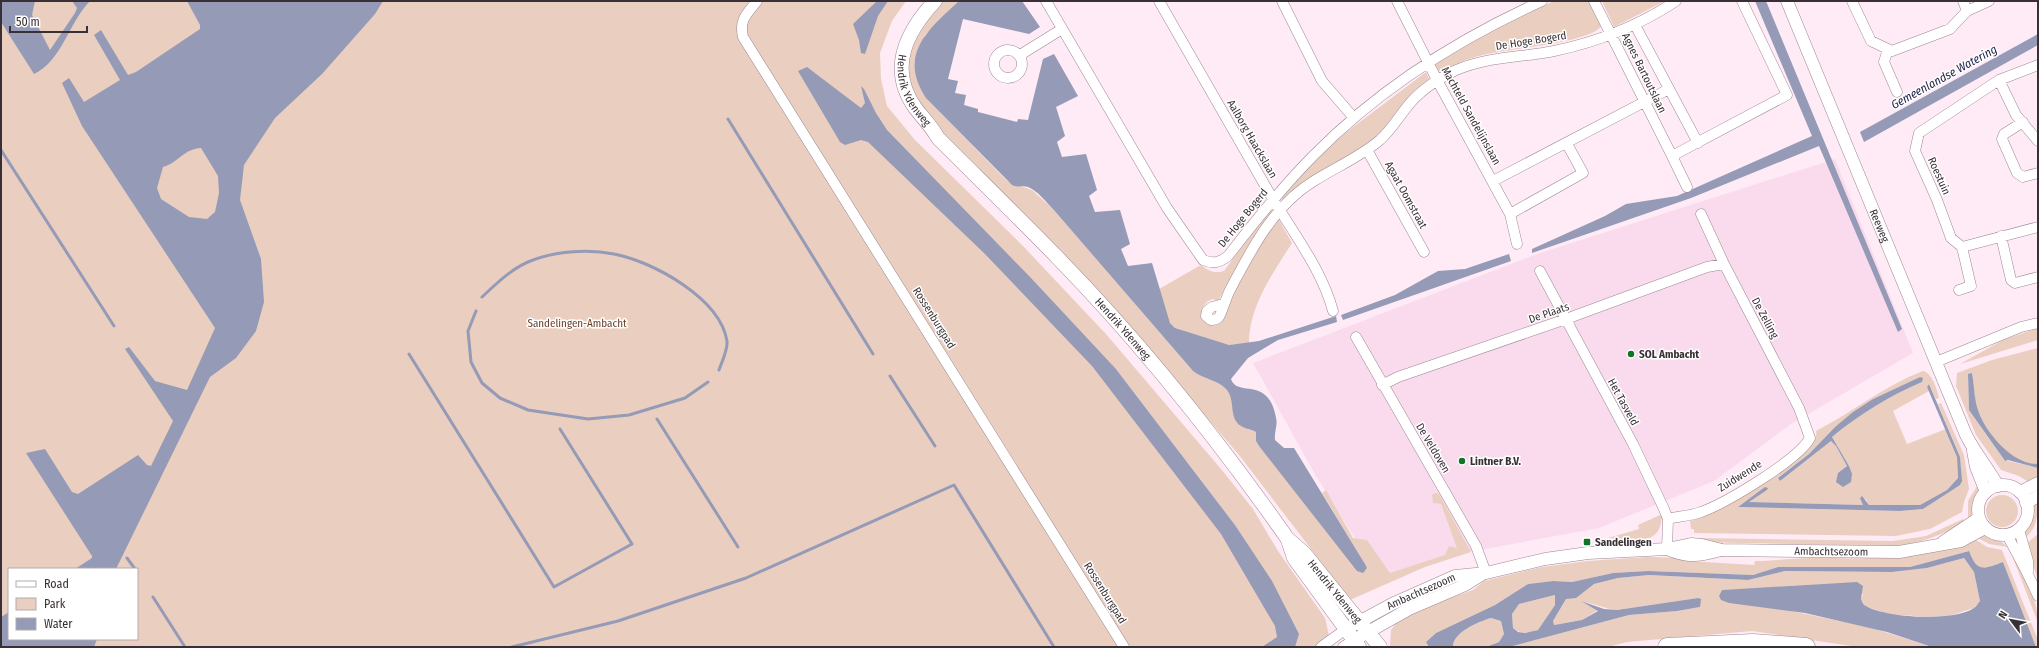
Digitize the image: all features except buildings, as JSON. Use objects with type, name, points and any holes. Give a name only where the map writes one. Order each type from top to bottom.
[{"type":"highway","points":[[1667,647],[1753,643],[1806,647]]},
{"type":"main road","name":"Hendrik Ydenweg","points":[[926,1],[906,24],[900,36],[894,59],[894,73],[903,102],[910,114],[929,134],[938,138]]},
{"type":"main road","name":"Hendrik Ydenweg","points":[[936,1],[916,23],[908,36],[903,51],[901,68],[907,93],[916,108],[933,128],[938,138],[1056,256],[1138,346],[1202,422],[1287,538],[1304,553],[1380,647]]},
{"type":"main road","name":"Hendrik Ydenweg","points":[[1287,538],[1294,558],[1350,641]]},
{"type":"street","name":"Rossenburgpad","points":[[757,1],[744,18],[741,27],[743,37],[1124,647]]},
{"type":"street","name":"De Hoge Bogerd","points":[[1046,1],[1167,208],[1203,260],[1210,263],[1219,263],[1228,256],[1273,200],[1314,154],[1354,118],[1429,61],[1469,38],[1542,1]]},
{"type":"street","name":"Aalborg Haackslaan","points":[[1159,1],[1273,200],[1280,209],[1328,291],[1333,311]]},
{"type":"street","points":[[1282,1],[1322,81],[1354,118]]},
{"type":"street","name":"Machteld Sandelijnslaan","points":[[1397,1],[1429,61],[1437,80],[1510,214],[1517,244]]},
{"type":"street","name":"Agnes Bartoutslaan","points":[[1594,1],[1612,34],[1687,187]]},
{"type":"street","name":"De Hoge Bogerd","points":[[1223,304],[1252,249],[1280,209],[1298,192],[1367,150],[1381,139],[1421,92],[1437,80],[1478,62],[1554,51],[1612,34],[1635,25],[1676,1]]},
{"type":"street","points":[[1672,156],[1787,95],[1742,1]]},
{"type":"street","name":"Reeweg","points":[[1787,1],[1973,449],[1976,467],[1986,492]]},
{"type":"street","points":[[1852,1],[1870,41],[1892,51],[1950,29],[1968,11],[1989,1]]},
{"type":"street","points":[[1963,1],[1968,11]]},
{"type":"street","name":"Agnes Bartoutslaan","points":[[1635,25],[1698,143]]},
{"type":"street","points":[[1020,55],[1062,29]]},
{"type":"street","points":[[1888,49],[1884,62],[1897,92]]},
{"type":"street","name":"Roestuin","points":[[1962,246],[1951,238],[1937,200],[1915,151],[1919,133],[1999,80],[2038,65]]},
{"type":"street","points":[[1999,80],[2016,115],[2038,141]]},
{"type":"street","points":[[1493,181],[1567,144],[1669,89]]},
{"type":"street","points":[[2023,122],[2004,134],[2002,139],[2017,174],[2023,178],[2038,174]]},
{"type":"street","points":[[1510,214],[1583,173],[1567,144]]},
{"type":"street","name":"Agaat Oomstraat","points":[[1367,150],[1424,252]]},
{"type":"street","name":"De Zelling","points":[[1702,214],[1724,264],[1799,408],[1809,432]]},
{"type":"street","points":[[1959,290],[1971,286],[1962,246],[2038,227]]},
{"type":"street","points":[[2001,236],[2011,280],[2015,283],[2038,277]]},
{"type":"street","name":"De Plaats","points":[[1382,386],[1398,377],[1566,320],[1707,267],[1724,264]]},
{"type":"street","name":"Het Tasveld","points":[[1540,271],[1633,444],[1668,519],[1667,550]]},
{"type":"street","points":[[1936,362],[2021,327],[2038,323]]},
{"type":"street","name":"De Veldoven","points":[[1356,337],[1382,386],[1476,546],[1486,573]]},
{"type":"street","name":"Zuidwende","points":[[1668,519],[1705,511],[1754,483],[1785,462],[1806,444],[1810,438],[1809,432]]},
{"type":"street","name":"Reeweg","points":[[1973,449],[1985,464],[1998,486]]},
{"type":"street","points":[[2023,498],[2038,483]]},
{"type":"street","points":[[1998,486],[2010,486],[2023,498],[2027,517],[2019,530],[2007,535],[1997,535],[1982,523],[1978,504],[1986,492],[1998,486]]},
{"type":"street","points":[[2023,498],[2038,496]]},
{"type":"street","name":"Ambachtsezoom","points":[[1350,641],[1364,627],[1464,585],[1486,573],[1545,559],[1588,553],[1667,550],[1691,544],[1722,550],[1880,553],[1919,549],[1940,544],[1982,523]]},
{"type":"street","points":[[2019,530],[2028,561],[2028,572]]},
{"type":"street","points":[[2007,535],[2021,563],[2028,572],[2038,596]]},
{"type":"street","points":[[1321,647],[1350,641]]},
{"type":"shaded area","points":[[1835,159],[1913,353],[1791,424],[1714,481],[1599,528],[1469,552],[1381,580],[1316,476],[1253,363],[1537,254]]},
{"type":"green space","name":"Sandelingen-Ambacht","points":[[1,1],[906,1],[892,21],[880,53],[881,79],[887,106],[915,140],[1022,245],[1106,334],[1221,469],[1253,509],[1278,551],[1325,618],[1329,636],[1320,647],[1,647]],"holes":[[[1014,261],[1116,369],[1235,525],[1277,592]]]},
{"type":"green space","points":[[940,1],[959,1],[925,35],[914,62],[940,112],[1007,181],[1032,190],[1053,209],[1193,371],[1226,389],[1231,398],[1237,422],[1241,426],[1256,432],[1256,441],[1259,446],[1365,564],[1322,493],[1326,490],[1353,538],[1367,540],[1390,573],[1445,555],[1449,546],[1457,548],[1441,504],[1433,503],[1432,495],[1435,493],[1439,494],[1471,552],[1425,567],[1350,600],[1239,455],[1123,319],[942,135],[920,108],[905,73],[916,29]]},
{"type":"green space","points":[[1554,1],[1589,1],[1601,26],[1594,32],[1581,37],[1546,45],[1483,55],[1439,71],[1435,65],[1438,60],[1513,20]]},
{"type":"green space","points":[[1602,1],[1665,1],[1614,27]]},
{"type":"green space","points":[[1426,72],[1429,79],[1412,92],[1372,141],[1350,156],[1304,183],[1283,200],[1281,196],[1336,140]]},
{"type":"green space","points":[[1270,209],[1272,212],[1251,242],[1218,301],[1213,299],[1208,301],[1202,312],[1207,322],[1226,308],[1254,254],[1278,218],[1292,243],[1263,290],[1253,316],[1249,343],[1229,345],[1221,344],[1175,328],[1170,323],[1159,289],[1201,265],[1212,271],[1224,271]]},
{"type":"green space","points":[[2038,328],[2038,340],[1960,364],[2003,340]]},
{"type":"green space","points":[[2038,348],[2038,464],[2028,463],[2017,459],[1991,435],[1976,404],[1972,373],[1968,375],[1969,410],[2004,460],[2038,468],[2038,479],[2030,483],[2019,476],[2001,470],[1976,435],[1956,386],[1957,373],[1992,360]]},
{"type":"green space","points":[[1923,371],[1926,372],[1934,382],[1939,398],[1936,399],[1929,384],[1927,387],[1929,391],[1893,411],[1907,444],[1946,429],[1957,457],[1958,478],[1947,490],[1920,505],[1869,505],[1865,498],[1863,505],[1749,502],[1767,490],[1766,487],[1738,507],[1900,511],[1923,509],[1961,483],[1960,457],[1938,404],[1941,403],[1964,455],[1969,489],[1962,512],[1930,529],[1896,536],[1694,533],[1694,529],[1691,529],[1690,521],[1719,509],[1771,477],[1787,465],[1815,440],[1816,431],[1909,377]],"holes":[[[1920,377],[1922,382],[1875,406],[1832,437],[1849,466],[1838,473],[1847,466],[1836,446],[1831,441],[1780,481],[1778,478],[1809,454],[1835,427],[1873,399]]]},
{"type":"green space","points":[[1979,483],[1979,493],[1973,512],[1968,520],[1968,501]]},
{"type":"green space","points":[[1999,495],[2005,495],[2015,502],[2018,511],[2017,517],[2011,524],[2005,527],[1999,527],[1989,520],[1986,514],[1986,508],[1993,498]]},
{"type":"green space","points":[[2037,501],[2038,511],[2036,521],[2032,531],[2025,538],[2028,519]]},
{"type":"green space","points":[[1660,515],[1662,517],[1659,529],[1655,535],[1649,538],[1636,541],[1608,538],[1639,529],[1638,525]]},
{"type":"green space","points":[[1963,519],[1965,522],[1940,535],[1923,541],[1895,546],[1693,542],[1694,538],[1893,541],[1926,536]]},
{"type":"green space","points":[[2038,534],[2038,580],[2026,544]]},
{"type":"green space","points":[[1983,535],[2000,541],[2008,547],[1989,544],[1978,538]]},
{"type":"green space","points":[[1973,538],[1987,547],[2002,550],[2038,640],[2038,647],[2036,647],[2003,562],[1986,567],[1978,566],[1968,551],[1910,567],[1778,567],[1753,575],[1648,571],[1613,573],[1572,582],[1553,581],[1528,584],[1495,605],[1436,633],[1426,642],[1429,647],[1390,647],[1391,630],[1400,618],[1435,601],[1473,590],[1484,581],[1542,567],[1588,561],[1647,557],[1687,558],[1688,561],[1754,565],[1755,561],[1797,558],[1893,557],[1932,552]]},
{"type":"green space","points":[[2010,550],[2032,594],[2038,623]]},
{"type":"green space","points":[[1964,558],[1974,572],[1980,601],[1974,608],[1949,616],[1929,617],[1888,614],[1865,606],[1861,599],[1863,594],[1807,587],[1722,590],[1719,596],[1869,627],[1932,647],[1858,647],[1752,631],[1627,642],[1608,647],[1509,647],[1629,615],[1677,611],[1700,607],[1698,598],[1617,610],[1582,602],[1598,610],[1582,620],[1554,625],[1553,621],[1566,599],[1594,584],[1618,578],[1649,575],[1748,580],[1785,571],[1892,572],[1927,568]]},
{"type":"green space","points":[[1555,595],[1555,605],[1538,630],[1525,633],[1519,632],[1513,628],[1512,614],[1519,604]]},
{"type":"green space","points":[[1491,618],[1501,621],[1504,634],[1499,642],[1486,647],[1453,647],[1457,637],[1467,628]]},
{"type":"water","points":[[1,1],[35,1],[32,15],[50,50],[75,13],[77,8],[72,1],[90,1],[76,19],[52,60],[44,68],[34,74],[1,22]]},
{"type":"water","points":[[187,1],[383,1],[375,14],[322,74],[275,118],[244,165],[240,200],[261,259],[264,302],[256,331],[236,358],[210,377],[116,568],[77,568],[92,558],[92,556],[26,453],[45,449],[72,492],[78,494],[138,455],[147,465],[151,466],[173,421],[125,349],[129,347],[155,381],[187,390],[215,328],[82,126],[62,83],[69,78],[84,102],[120,80],[94,35],[101,30],[128,75],[136,72],[200,29],[200,25]],"holes":[[[201,148],[218,176],[219,193],[215,212],[207,219],[189,217],[161,199],[157,188],[163,167],[174,162],[186,153]]]},
{"type":"water","points":[[877,1],[888,1],[878,16],[865,54],[861,53],[859,40],[853,24]]},
{"type":"water","points":[[959,1],[1022,1],[1040,27],[1029,34],[963,19],[948,79],[958,81],[955,93],[966,95],[964,105],[978,109],[978,112],[1017,122],[1018,119],[1028,120],[1043,59],[1054,54],[1078,96],[1056,107],[1065,136],[1057,142],[1062,157],[1086,154],[1097,190],[1089,196],[1095,212],[1120,210],[1130,244],[1121,249],[1128,266],[1152,263],[1170,323],[1175,328],[1229,345],[1259,341],[1336,316],[1337,322],[1278,340],[1248,358],[1231,379],[1234,384],[1240,387],[1260,392],[1267,396],[1272,405],[1277,423],[1275,440],[1284,448],[1294,448],[1365,564],[1367,568],[1363,573],[1357,571],[1259,446],[1256,441],[1256,432],[1237,423],[1233,413],[1231,398],[1226,389],[1193,371],[1042,197],[1028,187],[1012,185],[926,98],[918,82],[915,68],[916,55],[920,44],[928,32]]},
{"type":"water","points":[[1755,1],[1766,1],[1902,329],[1898,332],[1819,146],[1691,198],[1532,253],[1532,249],[1605,216],[1626,204],[1677,196],[1812,136]]},
{"type":"water","points":[[2038,34],[2038,45],[1864,142],[1860,132]]},
{"type":"water","points":[[807,67],[861,108],[865,103],[861,86],[887,130],[1031,278],[1116,369],[1235,525],[1272,581],[1299,634],[1295,647],[1262,647],[1277,637],[1275,626],[1221,534],[1092,366],[985,254],[868,142],[861,140],[845,145],[840,142],[798,71]]},
{"type":"water","points":[[1509,254],[1511,261],[1343,320],[1341,315],[1395,295],[1438,271],[1465,269]]},
{"type":"water","points":[[1972,373],[1975,400],[1979,413],[1991,434],[2008,452],[2028,463],[2038,464],[2038,468],[2008,460],[2005,461],[1969,410],[1968,374]]},
{"type":"water","points":[[1920,377],[1923,378],[1922,382],[1875,406],[1832,437],[1849,466],[1852,474],[1851,482],[1843,487],[1836,482],[1838,473],[1847,466],[1836,446],[1831,441],[1780,481],[1778,478],[1809,454],[1835,427],[1853,412],[1873,399]]},
{"type":"water","points":[[1929,384],[1960,457],[1962,481],[1960,485],[1923,509],[1900,511],[1738,507],[1765,487],[1768,488],[1767,490],[1749,502],[1863,505],[1860,498],[1862,496],[1869,505],[1920,505],[1947,490],[1958,478],[1957,457],[1927,387]]},
{"type":"water","points":[[1969,551],[1978,566],[1986,567],[2003,562],[2036,647],[1932,647],[1887,632],[1805,613],[1729,603],[1721,600],[1719,596],[1722,590],[1857,582],[1863,586],[1861,599],[1863,604],[1876,610],[1904,616],[1936,617],[1952,615],[1976,607],[1980,601],[1974,572],[1964,558],[1927,568],[1892,572],[1785,571],[1748,580],[1649,575],[1618,578],[1594,584],[1576,598],[1566,599],[1553,621],[1554,625],[1582,620],[1598,611],[1581,601],[1604,609],[1617,610],[1698,598],[1701,599],[1700,607],[1677,611],[1629,615],[1509,647],[1486,647],[1499,642],[1504,634],[1501,621],[1491,618],[1467,628],[1457,637],[1453,647],[1429,647],[1426,642],[1436,633],[1495,605],[1528,584],[1553,581],[1572,582],[1613,573],[1648,571],[1753,575],[1778,567],[1910,567]],"holes":[[[1555,595],[1555,605],[1538,630],[1525,633],[1518,632],[1513,628],[1512,614],[1519,604]]]},
{"type":"water","points":[[8,613],[8,640],[97,640],[94,647],[1,647],[1,617]]},
{"type":"waterway","points":[[728,119],[873,354]]},
{"type":"waterway","points":[[1,150],[114,326]]},
{"type":"waterway","points":[[482,297],[512,271],[526,263],[542,257],[584,251],[604,252],[629,258],[647,264],[665,273],[698,296],[712,310],[722,325],[727,341],[726,352],[719,370]]},
{"type":"waterway","points":[[476,311],[468,331],[471,362],[482,383],[500,398],[528,410],[588,419],[629,415],[685,398],[708,382]]},
{"type":"waterway","points":[[409,354],[554,587],[632,544],[560,429]]},
{"type":"waterway","points":[[890,376],[935,446]]},
{"type":"waterway","points":[[657,419],[738,547]]},
{"type":"waterway","points":[[512,647],[618,621],[746,578],[954,485],[1054,647]]},
{"type":"waterway","points":[[127,558],[134,568]]},
{"type":"waterway","points":[[153,597],[185,647]]},
{"type":"place","name":"SOL Ambacht","points":[[1631,354]]},
{"type":"place","name":"Lintner B.V.","points":[[1462,461]]},
{"type":"place","name":"Sandelingen","points":[[1587,542]]},
{"type":"water label","name":"Gemeenlandse Watering","points":[[1944,77]]}]
